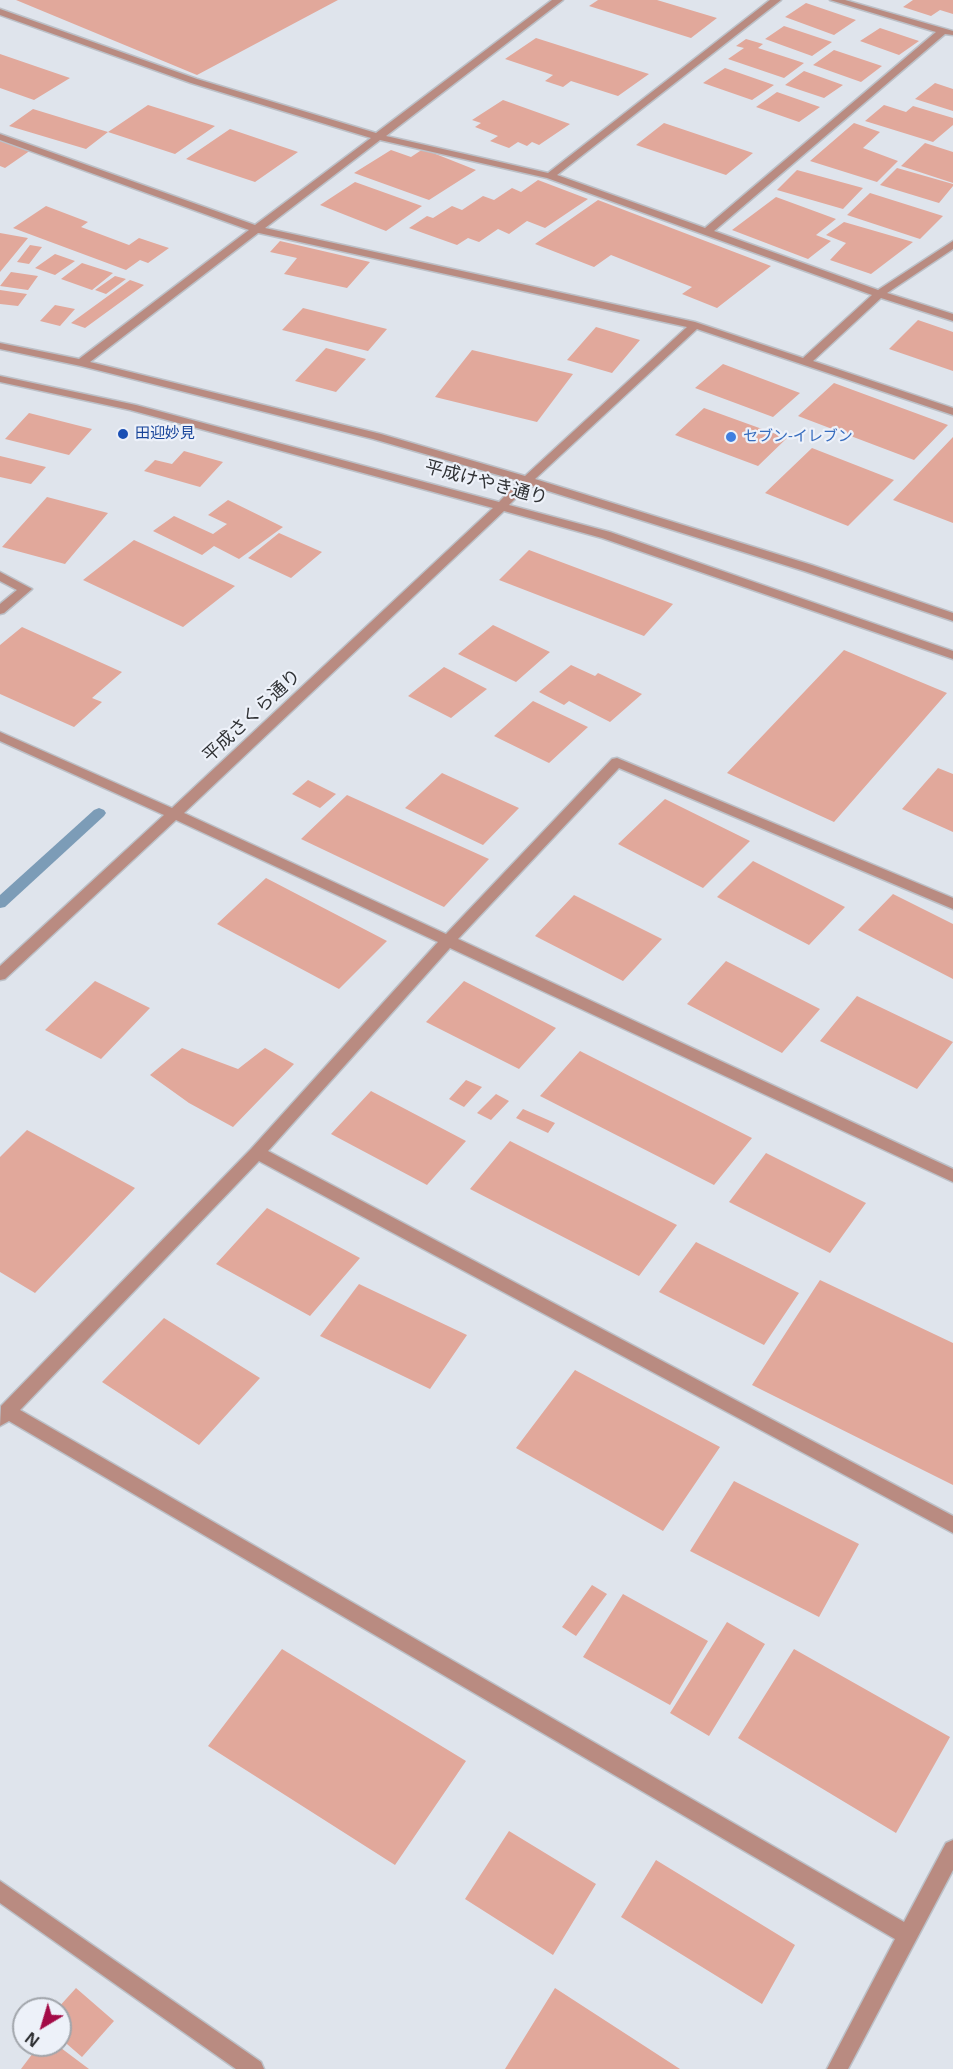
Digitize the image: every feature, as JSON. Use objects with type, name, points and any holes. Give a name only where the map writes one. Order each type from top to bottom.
[{"type":"street","points":[[81,363],[259,230],[558,0]]},
{"type":"street","points":[[550,176],[776,0]]},
{"type":"street","points":[[835,0],[948,33]]},
{"type":"street","points":[[0,12],[194,81],[378,137],[550,176],[879,294],[953,318]]},
{"type":"street","points":[[706,233],[948,33]]},
{"type":"street","points":[[0,137],[259,230],[695,326],[953,412]]},
{"type":"street","points":[[805,362],[879,294],[953,244]]},
{"type":"street","name":"平成さくら通り","points":[[0,975],[502,506],[527,480],[695,326]]},
{"type":"street","name":"平成けやき通り","points":[[0,346],[81,363],[377,436],[527,480],[808,568],[953,617]]},
{"type":"street","name":"平成けやき通り","points":[[0,379],[132,407],[606,535],[953,655]]},
{"type":"street","points":[[0,576],[26,589],[0,610]]},
{"type":"street","points":[[0,736],[174,814],[953,1176]]},
{"type":"street","points":[[908,1935],[4,1415],[257,1153],[448,941],[617,762],[953,904]]},
{"type":"street","points":[[257,1153],[953,1525]]},
{"type":"street","points":[[837,2069],[953,1850]]},
{"type":"street","points":[[0,1891],[254,2069]]},
{"type":"building","points":[[16,0],[338,0],[197,75]]},
{"type":"building","points":[[598,0],[657,0],[717,18],[691,38],[589,6]]},
{"type":"building","points":[[913,0],[953,0],[953,14],[940,10],[931,16],[903,7]]},
{"type":"building","points":[[806,3],[856,20],[834,35],[785,17]]},
{"type":"building","points":[[784,26],[832,42],[812,56],[765,39]]},
{"type":"building","points":[[880,28],[919,41],[899,55],[860,41]]},
{"type":"building","points":[[536,38],[649,74],[618,96],[571,81],[563,87],[545,81],[553,75],[505,59]]},
{"type":"building","points":[[746,39],[763,44],[758,48],[804,63],[784,78],[728,59],[744,48],[736,46]]},
{"type":"building","points":[[834,50],[882,66],[861,82],[813,65]]},
{"type":"building","points":[[0,54],[70,78],[34,100],[0,88]]},
{"type":"building","points":[[725,68],[774,85],[752,100],[703,83]]},
{"type":"building","points":[[804,71],[843,85],[824,98],[785,85]]},
{"type":"building","points":[[935,83],[953,89],[953,111],[915,99]]},
{"type":"building","points":[[777,92],[820,107],[799,122],[756,107]]},
{"type":"building","points":[[503,100],[570,124],[539,145],[532,142],[527,146],[518,142],[509,148],[490,141],[498,136],[475,127],[481,123],[472,120]]},
{"type":"building","points":[[148,105],[215,126],[175,154],[108,132]]},
{"type":"building","points":[[884,105],[906,112],[913,106],[953,118],[953,125],[933,142],[865,121]]},
{"type":"building","points":[[33,109],[108,132],[86,149],[9,126]]},
{"type":"building","points":[[664,123],[753,153],[726,175],[636,145]]},
{"type":"building","points":[[854,123],[880,132],[863,148],[898,161],[877,182],[810,161]]},
{"type":"building","points":[[230,129],[298,152],[255,182],[186,159]]},
{"type":"building","points":[[0,140],[31,150],[5,168],[0,166]]},
{"type":"building","points":[[925,143],[953,152],[953,183],[901,166]]},
{"type":"building","points":[[423,149],[476,170],[429,200],[354,173],[391,150],[411,157]]},
{"type":"building","points":[[897,168],[953,184],[953,186],[939,203],[880,185]]},
{"type":"building","points":[[797,170],[863,188],[843,209],[777,190]]},
{"type":"building","points":[[538,180],[588,199],[545,228],[527,221],[509,234],[498,229],[479,242],[468,238],[457,245],[409,228],[427,216],[433,218],[452,206],[462,210],[483,196],[494,200],[512,188],[521,192]]},
{"type":"building","points":[[355,182],[422,206],[386,231],[320,205]]},
{"type":"building","points":[[870,193],[943,216],[920,239],[847,215]]},
{"type":"building","points":[[776,197],[836,219],[816,235],[831,241],[808,259],[732,230]]},
{"type":"building","points":[[598,200],[771,266],[717,308],[682,294],[692,287],[611,255],[594,267],[535,244]]},
{"type":"building","points":[[46,206],[88,222],[81,227],[129,245],[139,238],[169,248],[148,263],[140,260],[126,270],[13,228]]},
{"type":"building","points":[[844,222],[913,242],[871,274],[830,260],[846,243],[826,235]]},
{"type":"building","points":[[0,233],[28,238],[0,272]]},
{"type":"building","points":[[280,241],[370,262],[347,288],[284,274],[297,258],[270,252]]},
{"type":"building","points":[[30,245],[42,247],[29,264],[17,262]]},
{"type":"building","points":[[55,254],[75,261],[55,275],[35,268]]},
{"type":"building","points":[[82,263],[113,273],[92,290],[61,279]]},
{"type":"building","points":[[11,272],[38,276],[28,290],[0,286]]},
{"type":"building","points":[[115,276],[126,279],[106,294],[95,290]]},
{"type":"building","points":[[130,280],[144,285],[85,328],[71,323]]},
{"type":"building","points":[[0,290],[27,294],[18,306],[0,304]]},
{"type":"building","points":[[55,305],[75,309],[60,326],[40,321]]},
{"type":"building","points":[[303,308],[387,329],[368,351],[282,330]]},
{"type":"building","points":[[918,320],[953,332],[953,371],[889,349]]},
{"type":"building","points":[[596,327],[640,340],[612,373],[567,360]]},
{"type":"building","points":[[326,348],[366,359],[336,392],[295,381]]},
{"type":"building","points":[[472,350],[573,374],[537,422],[435,397]]},
{"type":"building","points":[[723,364],[800,393],[773,417],[695,388]]},
{"type":"building","points":[[834,383],[948,425],[914,460],[798,416]]},
{"type":"building","name":"セブン-イレブン","points":[[704,408],[787,438],[758,466],[675,435]]},
{"type":"building","points":[[29,413],[92,429],[69,455],[5,439]]},
{"type":"building","points":[[953,437],[953,523],[893,500]]},
{"type":"building","points":[[812,448],[894,480],[848,526],[765,493]]},
{"type":"building","points":[[184,451],[223,462],[200,487],[144,471],[155,460],[172,464]]},
{"type":"building","points":[[0,456],[46,467],[31,484],[0,477]]},
{"type":"building","points":[[47,497],[108,513],[65,564],[2,547]]},
{"type":"building","points":[[228,500],[283,527],[239,559],[214,546],[202,555],[153,531],[174,516],[213,534],[227,524],[208,515]]},
{"type":"building","points":[[279,533],[322,552],[291,578],[248,558]]},
{"type":"building","points":[[134,540],[235,586],[183,627],[83,580]]},
{"type":"building","points":[[529,550],[673,604],[644,636],[499,580]]},
{"type":"building","points":[[493,625],[550,652],[516,682],[458,654]]},
{"type":"building","points":[[22,627],[122,672],[92,698],[102,702],[74,727],[0,694],[0,645]]},
{"type":"building","points":[[844,650],[947,693],[834,822],[727,773]]},
{"type":"building","points":[[571,665],[595,676],[598,673],[642,694],[610,722],[569,701],[564,705],[539,692]]},
{"type":"building","points":[[444,667],[487,689],[451,718],[408,696]]},
{"type":"building","points":[[533,701],[588,727],[549,763],[494,736]]},
{"type":"building","points":[[938,768],[953,774],[953,832],[902,809]]},
{"type":"building","points":[[442,773],[519,808],[483,845],[405,808]]},
{"type":"building","points":[[308,780],[336,794],[320,808],[292,794]]},
{"type":"building","points":[[347,795],[489,859],[444,907],[301,839]]},
{"type":"building","points":[[665,799],[750,841],[703,888],[618,844]]},
{"type":"building","points":[[753,861],[845,907],[809,945],[717,897]]},
{"type":"building","points":[[266,878],[387,941],[339,989],[217,924]]},
{"type":"building","points":[[893,894],[953,924],[953,979],[858,930]]},
{"type":"building","points":[[574,895],[662,939],[623,981],[535,936]]},
{"type":"building","points":[[726,961],[820,1009],[782,1053],[687,1004]]},
{"type":"building","points":[[95,981],[150,1008],[101,1059],[45,1030]]},
{"type":"building","points":[[464,981],[556,1028],[519,1069],[426,1022]]},
{"type":"building","points":[[857,996],[953,1042],[917,1089],[820,1041]]},
{"type":"building","points":[[182,1048],[238,1069],[265,1048],[294,1064],[233,1127],[189,1103],[150,1075]]},
{"type":"building","points":[[580,1051],[752,1138],[714,1185],[540,1096]]},
{"type":"building","points":[[466,1080],[482,1087],[464,1107],[449,1099]]},
{"type":"building","points":[[371,1091],[466,1141],[427,1185],[331,1134]]},
{"type":"building","points":[[496,1094],[509,1101],[491,1120],[477,1113]]},
{"type":"building","points":[[523,1109],[555,1123],[548,1133],[516,1118]]},
{"type":"building","points":[[27,1130],[135,1188],[35,1293],[0,1272],[0,1157]]},
{"type":"building","points":[[510,1141],[677,1225],[639,1276],[470,1189]]},
{"type":"building","points":[[766,1153],[866,1203],[830,1253],[729,1202]]},
{"type":"building","points":[[267,1208],[360,1258],[310,1316],[216,1264]]},
{"type":"building","points":[[696,1242],[799,1293],[764,1345],[659,1292]]},
{"type":"building","points":[[820,1280],[953,1343],[953,1485],[752,1385]]},
{"type":"building","points":[[359,1284],[467,1335],[430,1389],[320,1336]]},
{"type":"building","points":[[164,1318],[260,1378],[199,1445],[102,1382]]},
{"type":"building","points":[[575,1370],[720,1447],[663,1531],[516,1448]]},
{"type":"building","points":[[734,1481],[859,1544],[819,1617],[690,1551]]},
{"type":"building","points":[[592,1585],[607,1594],[576,1636],[562,1627]]},
{"type":"building","points":[[623,1594],[708,1641],[670,1705],[583,1657]]},
{"type":"building","points":[[727,1622],[765,1644],[709,1736],[670,1713]]},
{"type":"building","points":[[282,1649],[466,1761],[395,1865],[208,1746]]},
{"type":"building","points":[[794,1649],[950,1737],[896,1833],[738,1738]]},
{"type":"building","points":[[509,1831],[596,1884],[553,1955],[465,1899]]},
{"type":"building","points":[[656,1860],[795,1945],[762,2004],[621,1917]]},
{"type":"building","points":[[76,1988],[114,2021],[82,2057],[72,2048],[72,1997],[68,1997]]},
{"type":"building","points":[[555,1988],[680,2069],[505,2069]]},
{"type":"building","points":[[72,2056],[89,2069],[21,2069],[30,2057]]},
{"type":"waterway","points":[[0,903],[99,813]]},
{"type":"place","name":"田迎妙見","points":[[123,434]]},
{"type":"place","name":"セブン-イレブン","points":[[731,437]]}]
